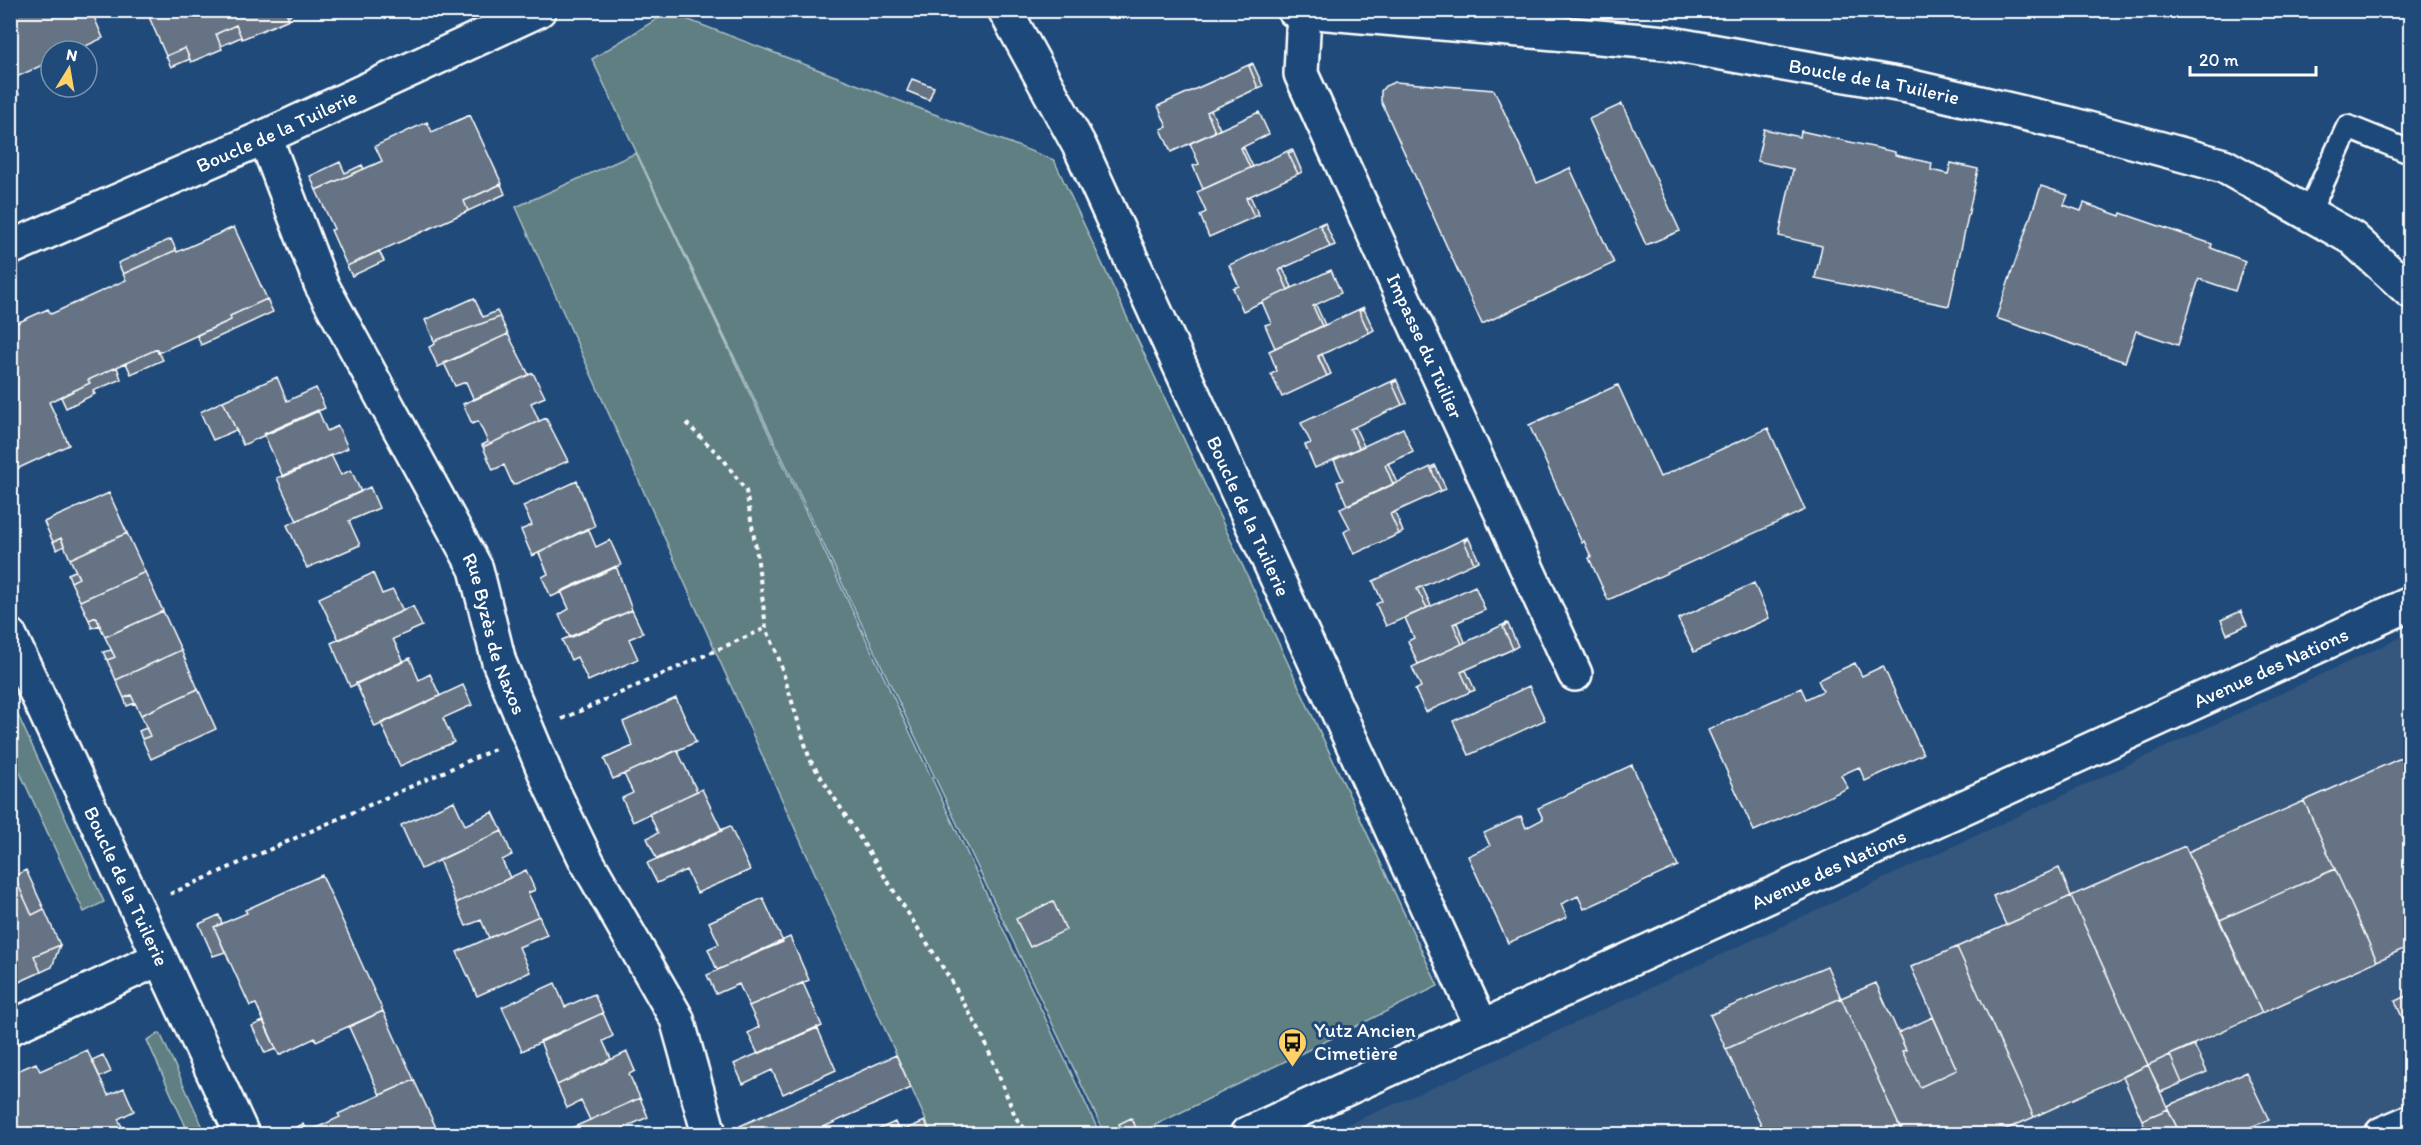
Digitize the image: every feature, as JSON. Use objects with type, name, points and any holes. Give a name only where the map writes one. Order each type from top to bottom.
[{"type":"street","name":"Boucle de la Tuilerie","points":[[10,248],[266,137],[539,10]]},
{"type":"street","name":"Boucle de la Tuilerie","points":[[1005,10],[1080,147],[1482,1028]]},
{"type":"street","name":"Boucle de la Tuilerie","points":[[1299,11],[1666,43],[1908,86],[2066,123],[2224,166],[2352,238],[2410,291]]},
{"type":"street","name":"Impasse du Tuilier","points":[[1299,11],[1301,74],[1575,674]]},
{"type":"street","name":"Rue Byzès de Naxos","points":[[266,137],[321,284],[476,569],[499,662],[585,858],[677,1020],[710,1134]]},
{"type":"street","name":"Avenue des Nations","points":[[1247,1134],[2410,604]]},
{"type":"street","name":"Boucle de la Tuilerie","points":[[10,636],[242,1134]]},
{"type":"street","points":[[10,1028],[160,958]]},
{"type":"street","points":[[2382,1134],[2410,1122]]},
{"type":"lane","points":[[2308,214],[2348,127],[2410,152]]},
{"type":"path","points":[[686,423],[724,460],[746,491],[757,554],[765,628],[777,653],[810,760],[949,977],[983,1037],[1016,1118],[1029,1134]]},
{"type":"path","points":[[137,909],[765,628]]},
{"type":"shaded area","points":[[2410,633],[2410,1134],[1325,1134],[1476,1069]]},
{"type":"green space","points":[[668,12],[1054,160],[1438,986],[1137,1134],[1105,1134],[592,59]]},
{"type":"green space","points":[[636,153],[1100,1134],[932,1134],[516,207]]},
{"type":"green space","points":[[11,700],[104,902],[84,912],[11,753]]},
{"type":"green space","points":[[160,1033],[206,1134],[189,1134],[147,1040]]},
{"type":"building","points":[[10,10],[91,10],[103,38],[39,39],[39,67],[12,79],[19,94],[10,98]]},
{"type":"building","points":[[146,10],[285,10],[289,19],[242,39],[236,25],[216,34],[222,49],[191,62],[185,48],[166,56]]},
{"type":"building","points":[[285,10],[300,10],[288,16]]},
{"type":"building","points":[[236,25],[241,37],[221,46],[216,34]]},
{"type":"building","points":[[185,48],[190,59],[171,67],[166,56]]},
{"type":"building","points":[[1253,63],[1249,66],[1258,88],[1207,112],[1215,132],[1171,152],[1161,129],[1167,127],[1158,106]]},
{"type":"building","points":[[1253,64],[1263,86],[1258,88],[1249,66]]},
{"type":"building","points":[[912,79],[934,87],[929,100],[907,91]]},
{"type":"building","points":[[1395,82],[1494,90],[1537,183],[1570,168],[1614,263],[1482,324],[1381,101],[1381,91],[1385,86]]},
{"type":"building","points":[[1622,104],[1680,231],[1646,245],[1589,119]]},
{"type":"building","points":[[1211,110],[1220,129],[1215,132],[1207,112]]},
{"type":"building","points":[[1259,112],[1269,134],[1241,148],[1250,168],[1203,189],[1193,166],[1199,164],[1190,143]]},
{"type":"building","points":[[470,115],[502,184],[464,201],[468,211],[347,266],[331,230],[334,229],[316,190],[382,161],[375,146],[427,122],[432,132]]},
{"type":"building","points":[[1764,129],[1800,137],[1801,131],[1895,152],[1895,155],[1932,163],[1931,170],[1948,174],[1951,163],[1978,169],[1949,306],[1815,278],[1822,246],[1779,236],[1793,169],[1757,161]]},
{"type":"building","points":[[1243,146],[1253,167],[1250,168],[1241,148]]},
{"type":"building","points":[[1292,149],[1293,151],[1288,153],[1298,174],[1246,198],[1254,217],[1209,237],[1200,215],[1206,212],[1197,192]]},
{"type":"building","points":[[1293,151],[1302,172],[1298,174],[1288,153]]},
{"type":"building","points":[[340,162],[345,173],[362,165],[364,169],[316,190],[310,176]]},
{"type":"building","points":[[501,184],[505,194],[468,211],[464,201]]},
{"type":"building","points":[[2041,186],[2068,195],[2064,205],[2081,211],[2084,203],[2120,216],[2121,213],[2212,244],[2211,248],[2245,261],[2235,291],[2199,279],[2178,345],[2136,331],[2125,362],[1996,318]]},
{"type":"building","points":[[1250,196],[1259,215],[1254,217],[1246,198]]},
{"type":"building","points":[[1325,222],[1320,225],[1330,247],[1279,270],[1288,290],[1243,311],[1233,288],[1239,286],[1229,265]]},
{"type":"building","points":[[1325,223],[1335,245],[1330,247],[1320,225]]},
{"type":"building","points":[[234,227],[267,299],[230,316],[231,320],[158,353],[157,349],[88,380],[90,383],[49,402],[69,445],[10,472],[10,326],[48,309],[51,314],[126,280],[123,274]]},
{"type":"building","points":[[171,239],[176,250],[123,274],[118,263]]},
{"type":"building","points":[[379,251],[384,261],[352,276],[347,266]]},
{"type":"building","points":[[1283,269],[1292,287],[1288,290],[1279,270]]},
{"type":"building","points":[[1331,270],[1341,293],[1313,306],[1322,326],[1275,348],[1265,325],[1271,323],[1262,302]]},
{"type":"building","points":[[474,298],[483,317],[497,311],[500,317],[434,341],[425,320]]},
{"type":"building","points":[[267,299],[273,312],[201,345],[197,335],[231,320],[230,316]]},
{"type":"building","points":[[1316,305],[1325,325],[1322,326],[1313,306]]},
{"type":"building","points":[[1364,307],[1359,311],[1369,333],[1318,356],[1327,376],[1282,397],[1271,374],[1277,371],[1269,351]]},
{"type":"building","points":[[1364,309],[1374,330],[1369,333],[1359,311]]},
{"type":"building","points":[[500,317],[508,334],[438,367],[429,347],[435,344],[434,341]]},
{"type":"building","points":[[508,334],[529,375],[474,400],[466,382],[455,386],[444,363]]},
{"type":"building","points":[[157,349],[163,360],[131,374],[126,363]]},
{"type":"building","points":[[1322,354],[1331,374],[1327,376],[1318,357]]},
{"type":"building","points":[[117,367],[121,379],[93,391],[95,394],[66,408],[61,397],[90,383],[88,380]]},
{"type":"building","points":[[533,373],[545,397],[531,403],[539,421],[483,447],[482,445],[488,442],[478,421],[472,424],[463,404]]},
{"type":"building","points":[[277,377],[287,401],[316,388],[325,408],[243,445],[223,401]]},
{"type":"building","points":[[1397,379],[1392,383],[1402,405],[1350,429],[1359,448],[1315,468],[1305,445],[1311,443],[1301,423]]},
{"type":"building","points":[[1397,381],[1407,403],[1402,405],[1392,383]]},
{"type":"building","points":[[1618,385],[1660,477],[1768,428],[1805,510],[1608,600],[1584,541],[1582,543],[1529,425]]},
{"type":"building","points":[[223,401],[236,430],[213,440],[200,412]]},
{"type":"building","points":[[318,410],[327,431],[338,426],[348,448],[283,477],[264,434]]},
{"type":"building","points":[[546,418],[568,461],[513,485],[504,465],[493,470],[483,447]]},
{"type":"building","points":[[1355,427],[1364,446],[1359,448],[1350,429]]},
{"type":"building","points":[[1403,428],[1413,452],[1385,465],[1393,484],[1347,505],[1337,482],[1343,480],[1334,460]]},
{"type":"building","points":[[331,455],[341,475],[351,470],[361,492],[297,521],[277,478]]},
{"type":"building","points":[[1388,463],[1397,483],[1393,484],[1385,465]]},
{"type":"building","points":[[1435,465],[1436,467],[1431,469],[1441,491],[1390,514],[1399,534],[1354,554],[1344,532],[1350,528],[1340,509]]},
{"type":"building","points":[[1436,467],[1446,489],[1441,491],[1431,469]]},
{"type":"building","points":[[577,481],[595,526],[532,556],[521,530],[532,525],[523,506]]},
{"type":"building","points":[[370,487],[379,508],[349,521],[360,545],[307,568],[287,525]]},
{"type":"building","points":[[109,493],[127,533],[70,559],[61,538],[53,542],[44,522]]},
{"type":"building","points":[[1395,512],[1403,532],[1399,534],[1390,514]]},
{"type":"building","points":[[588,528],[596,547],[610,540],[621,565],[551,597],[542,577],[548,574],[539,553]]},
{"type":"building","points":[[127,533],[145,572],[80,601],[71,582],[79,578],[70,559]]},
{"type":"building","points":[[1468,537],[1464,541],[1474,563],[1417,589],[1427,608],[1386,626],[1376,604],[1382,601],[1373,581]]},
{"type":"building","points":[[61,538],[64,546],[57,550],[53,542]]},
{"type":"building","points":[[1469,539],[1479,561],[1474,563],[1464,541]]},
{"type":"building","points":[[616,566],[632,610],[570,638],[559,615],[569,609],[561,591]]},
{"type":"building","points":[[75,571],[79,578],[71,582],[68,574]]},
{"type":"building","points":[[145,572],[163,611],[105,637],[96,617],[89,620],[80,601]]},
{"type":"building","points":[[373,573],[382,594],[393,590],[403,611],[339,640],[319,598]]},
{"type":"building","points":[[1754,583],[1769,618],[1694,652],[1678,619]]},
{"type":"building","points":[[1422,586],[1431,606],[1427,608],[1417,589]]},
{"type":"building","points":[[1475,586],[1485,610],[1453,624],[1462,644],[1418,664],[1408,641],[1414,638],[1405,618]]},
{"type":"building","points":[[413,606],[422,626],[393,639],[404,662],[350,687],[331,643]]},
{"type":"building","points":[[632,610],[643,633],[629,639],[638,659],[588,681],[577,657],[571,660],[562,640]]},
{"type":"building","points":[[163,611],[181,650],[116,680],[107,660],[115,657],[105,637]]},
{"type":"building","points":[[2241,611],[2247,625],[2227,634],[2221,620]]},
{"type":"building","points":[[96,617],[100,625],[92,628],[89,620]]},
{"type":"building","points":[[1457,623],[1465,642],[1462,644],[1453,624]]},
{"type":"building","points":[[1507,623],[1503,627],[1513,649],[1461,672],[1470,692],[1426,712],[1415,690],[1421,687],[1412,667]]},
{"type":"building","points":[[1508,624],[1518,646],[1513,649],[1503,627]]},
{"type":"building","points":[[111,650],[115,657],[107,660],[103,652]]},
{"type":"building","points":[[181,650],[198,689],[141,715],[131,695],[124,698],[116,680]]},
{"type":"building","points":[[410,658],[419,680],[430,674],[440,696],[375,727],[356,683]]},
{"type":"building","points":[[1855,663],[1862,676],[1883,666],[1923,754],[1865,781],[1859,767],[1841,775],[1848,788],[1754,831],[1708,730],[1801,688],[1806,699],[1823,691],[1818,680]]},
{"type":"building","points":[[1466,670],[1475,690],[1470,692],[1461,672]]},
{"type":"building","points":[[463,685],[472,705],[443,718],[454,742],[400,766],[381,723]]},
{"type":"building","points":[[1529,686],[1545,720],[1469,755],[1453,721]]},
{"type":"building","points":[[198,689],[216,729],[151,759],[142,739],[150,736],[141,715]]},
{"type":"building","points":[[131,695],[135,703],[127,706],[124,698]]},
{"type":"building","points":[[676,698],[696,742],[613,779],[604,759],[633,746],[623,722]]},
{"type":"building","points":[[146,728],[150,736],[142,739],[139,731]]},
{"type":"building","points":[[677,750],[697,791],[633,822],[622,798],[633,793],[624,774]]},
{"type":"building","points":[[2410,754],[2410,946],[2377,961],[2304,801]]},
{"type":"building","points":[[1632,765],[1678,866],[1584,909],[1578,896],[1561,904],[1567,917],[1508,943],[1468,856],[1490,846],[1484,833],[1521,816],[1526,828],[1543,819],[1538,808]]},
{"type":"building","points":[[702,789],[722,831],[657,860],[647,838],[658,833],[649,813]]},
{"type":"building","points":[[454,801],[465,825],[493,812],[502,831],[421,869],[401,825]]},
{"type":"building","points":[[2304,801],[2335,869],[2220,920],[2188,852]]},
{"type":"building","points":[[730,826],[750,870],[697,893],[686,870],[657,883],[647,863]]},
{"type":"building","points":[[502,831],[512,855],[502,860],[510,878],[456,903],[439,860]]},
{"type":"building","points":[[2185,846],[2262,1013],[2148,1065],[2071,896]]},
{"type":"building","points":[[2059,868],[2071,896],[2006,925],[1993,896]]},
{"type":"building","points":[[2335,869],[2377,961],[2262,1013],[2220,920]]},
{"type":"building","points":[[26,870],[44,909],[32,915],[14,876]]},
{"type":"building","points":[[526,870],[535,890],[528,893],[539,916],[489,938],[481,920],[466,926],[456,903]]},
{"type":"building","points":[[322,875],[383,1011],[279,1055],[256,1004],[250,1006],[214,927],[247,913],[245,910]]},
{"type":"building","points":[[14,876],[32,915],[44,909],[60,945],[34,956],[41,972],[10,986],[10,877]]},
{"type":"building","points":[[2071,896],[2148,1065],[2034,1117],[1957,947]]},
{"type":"building","points":[[763,898],[783,942],[717,970],[708,949],[719,944],[709,922]]},
{"type":"building","points":[[1053,901],[1066,930],[1030,947],[1016,919]]},
{"type":"building","points":[[219,915],[222,924],[214,927],[225,952],[213,956],[199,924]]},
{"type":"building","points":[[539,916],[547,935],[519,947],[530,972],[477,996],[457,952]]},
{"type":"building","points":[[790,937],[809,980],[749,1006],[739,984],[716,994],[707,975]]},
{"type":"building","points":[[60,945],[52,967],[41,972],[34,956]]},
{"type":"building","points":[[1957,947],[2034,1117],[1995,1134],[1903,1134],[1841,998],[1876,983],[1906,1050],[1902,1051],[1920,1087],[1957,1070],[1911,967]]},
{"type":"building","points":[[1827,966],[1841,998],[1726,1049],[1710,1015]]},
{"type":"building","points":[[555,983],[565,1007],[594,994],[603,1013],[522,1051],[502,1007]]},
{"type":"building","points":[[803,983],[822,1026],[758,1054],[748,1033],[759,1027],[749,1006]]},
{"type":"building","points":[[2410,994],[2410,1035],[2395,1001]]},
{"type":"building","points":[[1841,998],[1903,1134],[1765,1134],[1726,1049]]},
{"type":"building","points":[[383,1011],[414,1080],[380,1095],[349,1027]]},
{"type":"building","points":[[603,1013],[613,1036],[603,1041],[611,1059],[557,1085],[540,1041]]},
{"type":"building","points":[[1933,1017],[1957,1070],[1920,1087],[1902,1051],[1906,1050],[1898,1033]]},
{"type":"building","points":[[263,1021],[276,1049],[265,1053],[252,1026]]},
{"type":"building","points":[[817,1027],[836,1070],[783,1094],[772,1070],[743,1084],[734,1064]]},
{"type":"building","points":[[2194,1045],[2207,1072],[2182,1083],[2170,1055]]},
{"type":"building","points":[[87,1050],[108,1095],[124,1088],[134,1111],[118,1119],[126,1134],[18,1134],[10,1118],[10,1074],[36,1063],[40,1071]]},
{"type":"building","points":[[627,1052],[635,1071],[629,1074],[640,1098],[590,1120],[581,1101],[567,1108],[557,1085]]},
{"type":"building","points":[[103,1055],[111,1072],[100,1077],[92,1060]]},
{"type":"building","points":[[896,1055],[911,1088],[808,1134],[743,1134],[740,1126]]},
{"type":"building","points":[[2170,1055],[2182,1083],[2161,1092],[2148,1065]]},
{"type":"building","points":[[2148,1065],[2168,1109],[2142,1120],[2123,1077]]},
{"type":"building","points":[[2246,1072],[2269,1120],[2232,1134],[2180,1134],[2167,1106]]},
{"type":"building","points":[[414,1080],[439,1134],[308,1134],[307,1132],[340,1117],[338,1114]]},
{"type":"building","points":[[640,1098],[648,1117],[619,1130],[622,1134],[558,1134]]},
{"type":"building","points":[[2168,1109],[2180,1134],[2149,1134],[2142,1120]]},
{"type":"building","points":[[1131,1118],[1139,1133],[1125,1134],[1119,1124]]},
{"type":"building","points":[[925,1121],[931,1134],[894,1134],[899,1132]]},
{"type":"building","points":[[895,1122],[899,1132],[868,1134]]},
{"type":"building","points":[[303,1124],[308,1134],[294,1134],[292,1129]]},
{"type":"place","name":"Yutz Ancien Cimetière","points":[[1293,1068]]}]
